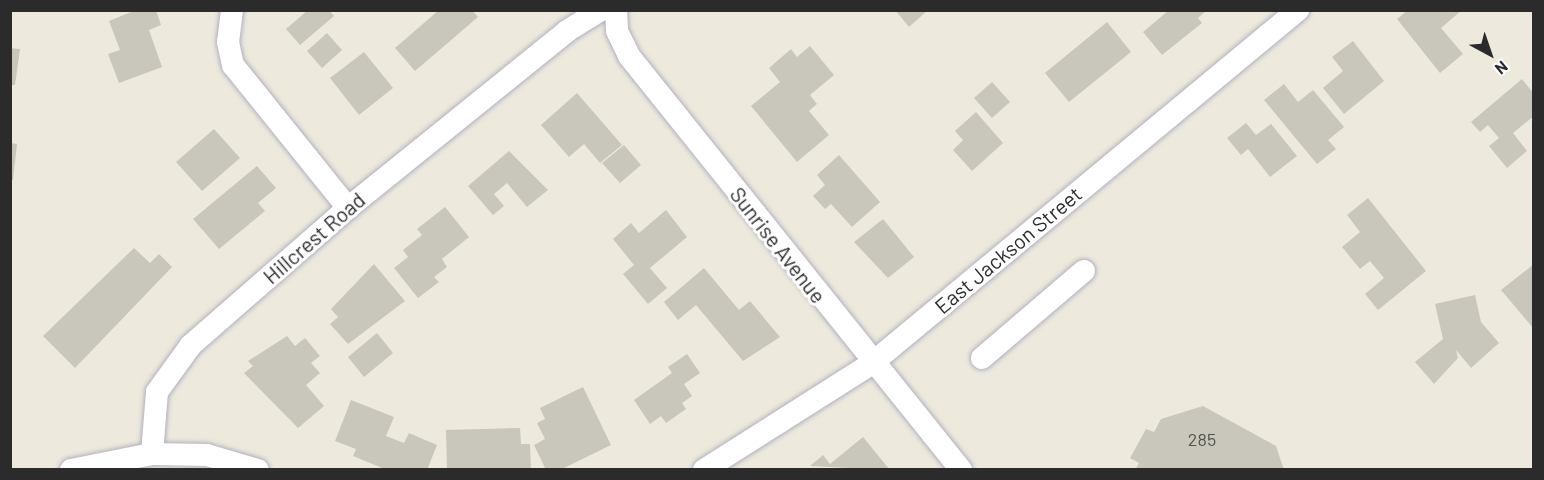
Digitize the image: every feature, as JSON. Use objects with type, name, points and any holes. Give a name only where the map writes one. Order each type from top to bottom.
[{"type":"street","points":[[232,10],[228,42],[233,65],[348,208]]},
{"type":"street","name":"Hillcrest Road","points":[[152,454],[153,409],[171,365],[348,208],[567,31],[600,10]]},
{"type":"street","name":"Sunrise Avenue","points":[[616,10],[617,31],[629,56],[871,364],[961,470]]},
{"type":"street","name":"East Jackson Street","points":[[704,470],[871,364],[1298,10]]},
{"type":"street","points":[[982,358],[1084,271]]},
{"type":"street","points":[[71,470],[152,454],[207,455],[258,470]]},
{"type":"building","points":[[136,10],[156,10],[161,25],[149,30],[162,67],[119,83],[108,54],[120,50],[109,21]]},
{"type":"building","points":[[308,10],[329,10],[334,16],[300,45],[286,29]]},
{"type":"building","points":[[439,10],[472,10],[478,17],[415,71],[395,48]]},
{"type":"building","points":[[895,10],[928,10],[909,27]]},
{"type":"building","points":[[1169,10],[1207,10],[1198,18],[1202,23],[1162,55],[1143,32]]},
{"type":"building","points":[[1408,10],[1462,10],[1441,28],[1463,54],[1440,73],[1397,19]]},
{"type":"building","points":[[1107,22],[1131,52],[1069,102],[1045,73]]},
{"type":"building","points":[[327,33],[342,50],[322,68],[307,51]]},
{"type":"building","points":[[1353,41],[1384,81],[1344,114],[1323,88],[1343,71],[1332,57]]},
{"type":"building","points":[[810,46],[834,75],[810,95],[817,104],[809,111],[829,135],[797,162],[751,106],[780,82],[769,68],[791,49],[797,57]]},
{"type":"building","points":[[10,48],[20,49],[15,85],[10,85]]},
{"type":"building","points":[[364,52],[393,88],[359,115],[330,78]]},
{"type":"building","points":[[1522,79],[1534,94],[1534,116],[1513,133],[1527,151],[1507,168],[1489,146],[1499,138],[1488,125],[1480,132],[1471,122]]},
{"type":"building","points":[[992,82],[1010,102],[992,118],[974,98]]},
{"type":"building","points":[[1284,84],[1298,102],[1313,90],[1344,127],[1328,140],[1336,149],[1317,164],[1264,100]]},
{"type":"building","points":[[577,93],[622,145],[600,163],[584,144],[569,157],[541,125]]},
{"type":"building","points":[[976,112],[1003,143],[972,171],[953,150],[963,140],[955,131]]},
{"type":"building","points":[[1246,123],[1256,135],[1271,124],[1297,156],[1270,177],[1248,149],[1241,155],[1227,138]]},
{"type":"building","points":[[214,129],[240,158],[202,191],[176,162]]},
{"type":"building","points":[[10,143],[17,144],[13,180],[10,179]]},
{"type":"building","points":[[624,145],[641,165],[620,183],[602,163]]},
{"type":"building","points":[[509,151],[548,190],[527,207],[507,183],[494,194],[504,206],[493,215],[468,186]]},
{"type":"building","points":[[839,155],[880,202],[852,227],[831,204],[825,209],[813,196],[825,185],[817,175]]},
{"type":"building","points":[[257,166],[276,188],[258,203],[265,211],[219,249],[193,219]]},
{"type":"building","points":[[1368,198],[1426,271],[1378,310],[1365,294],[1384,278],[1370,261],[1360,269],[1342,247],[1360,232],[1347,215]]},
{"type":"building","points":[[445,207],[469,237],[442,259],[447,267],[434,277],[439,282],[418,298],[394,268],[408,257],[403,250],[422,235],[417,229]]},
{"type":"building","points":[[666,210],[687,237],[650,268],[667,288],[648,304],[623,274],[634,265],[613,239],[631,223],[639,233]]},
{"type":"building","points":[[883,219],[914,257],[888,278],[854,242]]},
{"type":"building","points":[[134,248],[150,263],[159,254],[172,267],[75,368],[43,336]]},
{"type":"building","points":[[374,264],[405,301],[348,344],[330,324],[338,317],[331,309]]},
{"type":"building","points":[[1534,264],[1534,329],[1501,290]]},
{"type":"building","points":[[704,268],[739,310],[750,301],[780,337],[743,361],[696,305],[678,320],[664,302]]},
{"type":"building","points":[[1475,295],[1481,322],[1499,343],[1471,368],[1456,350],[1458,358],[1434,384],[1415,362],[1443,339],[1435,304]]},
{"type":"building","points":[[377,333],[393,353],[364,377],[348,357]]},
{"type":"building","points":[[287,336],[295,346],[305,338],[320,356],[311,363],[320,373],[306,385],[324,406],[298,428],[244,373],[253,366],[248,361]]},
{"type":"building","points":[[687,354],[700,373],[684,384],[692,396],[682,403],[686,409],[666,423],[661,416],[650,424],[634,400],[672,373],[668,367]]},
{"type":"building","points":[[583,387],[611,445],[560,470],[546,470],[534,445],[545,439],[537,423],[545,419],[540,408]]},
{"type":"building","points":[[351,400],[394,417],[386,436],[404,443],[409,433],[437,445],[427,470],[387,470],[353,456],[356,449],[335,441]]},
{"type":"building","points":[[1203,406],[1276,446],[1284,470],[1135,470],[1139,463],[1130,458],[1146,429],[1154,432],[1161,419]]},
{"type":"building","points":[[520,428],[521,444],[530,444],[531,470],[447,470],[446,430]]},
{"type":"building","points":[[863,437],[890,470],[810,466],[823,455],[830,464]]}]
